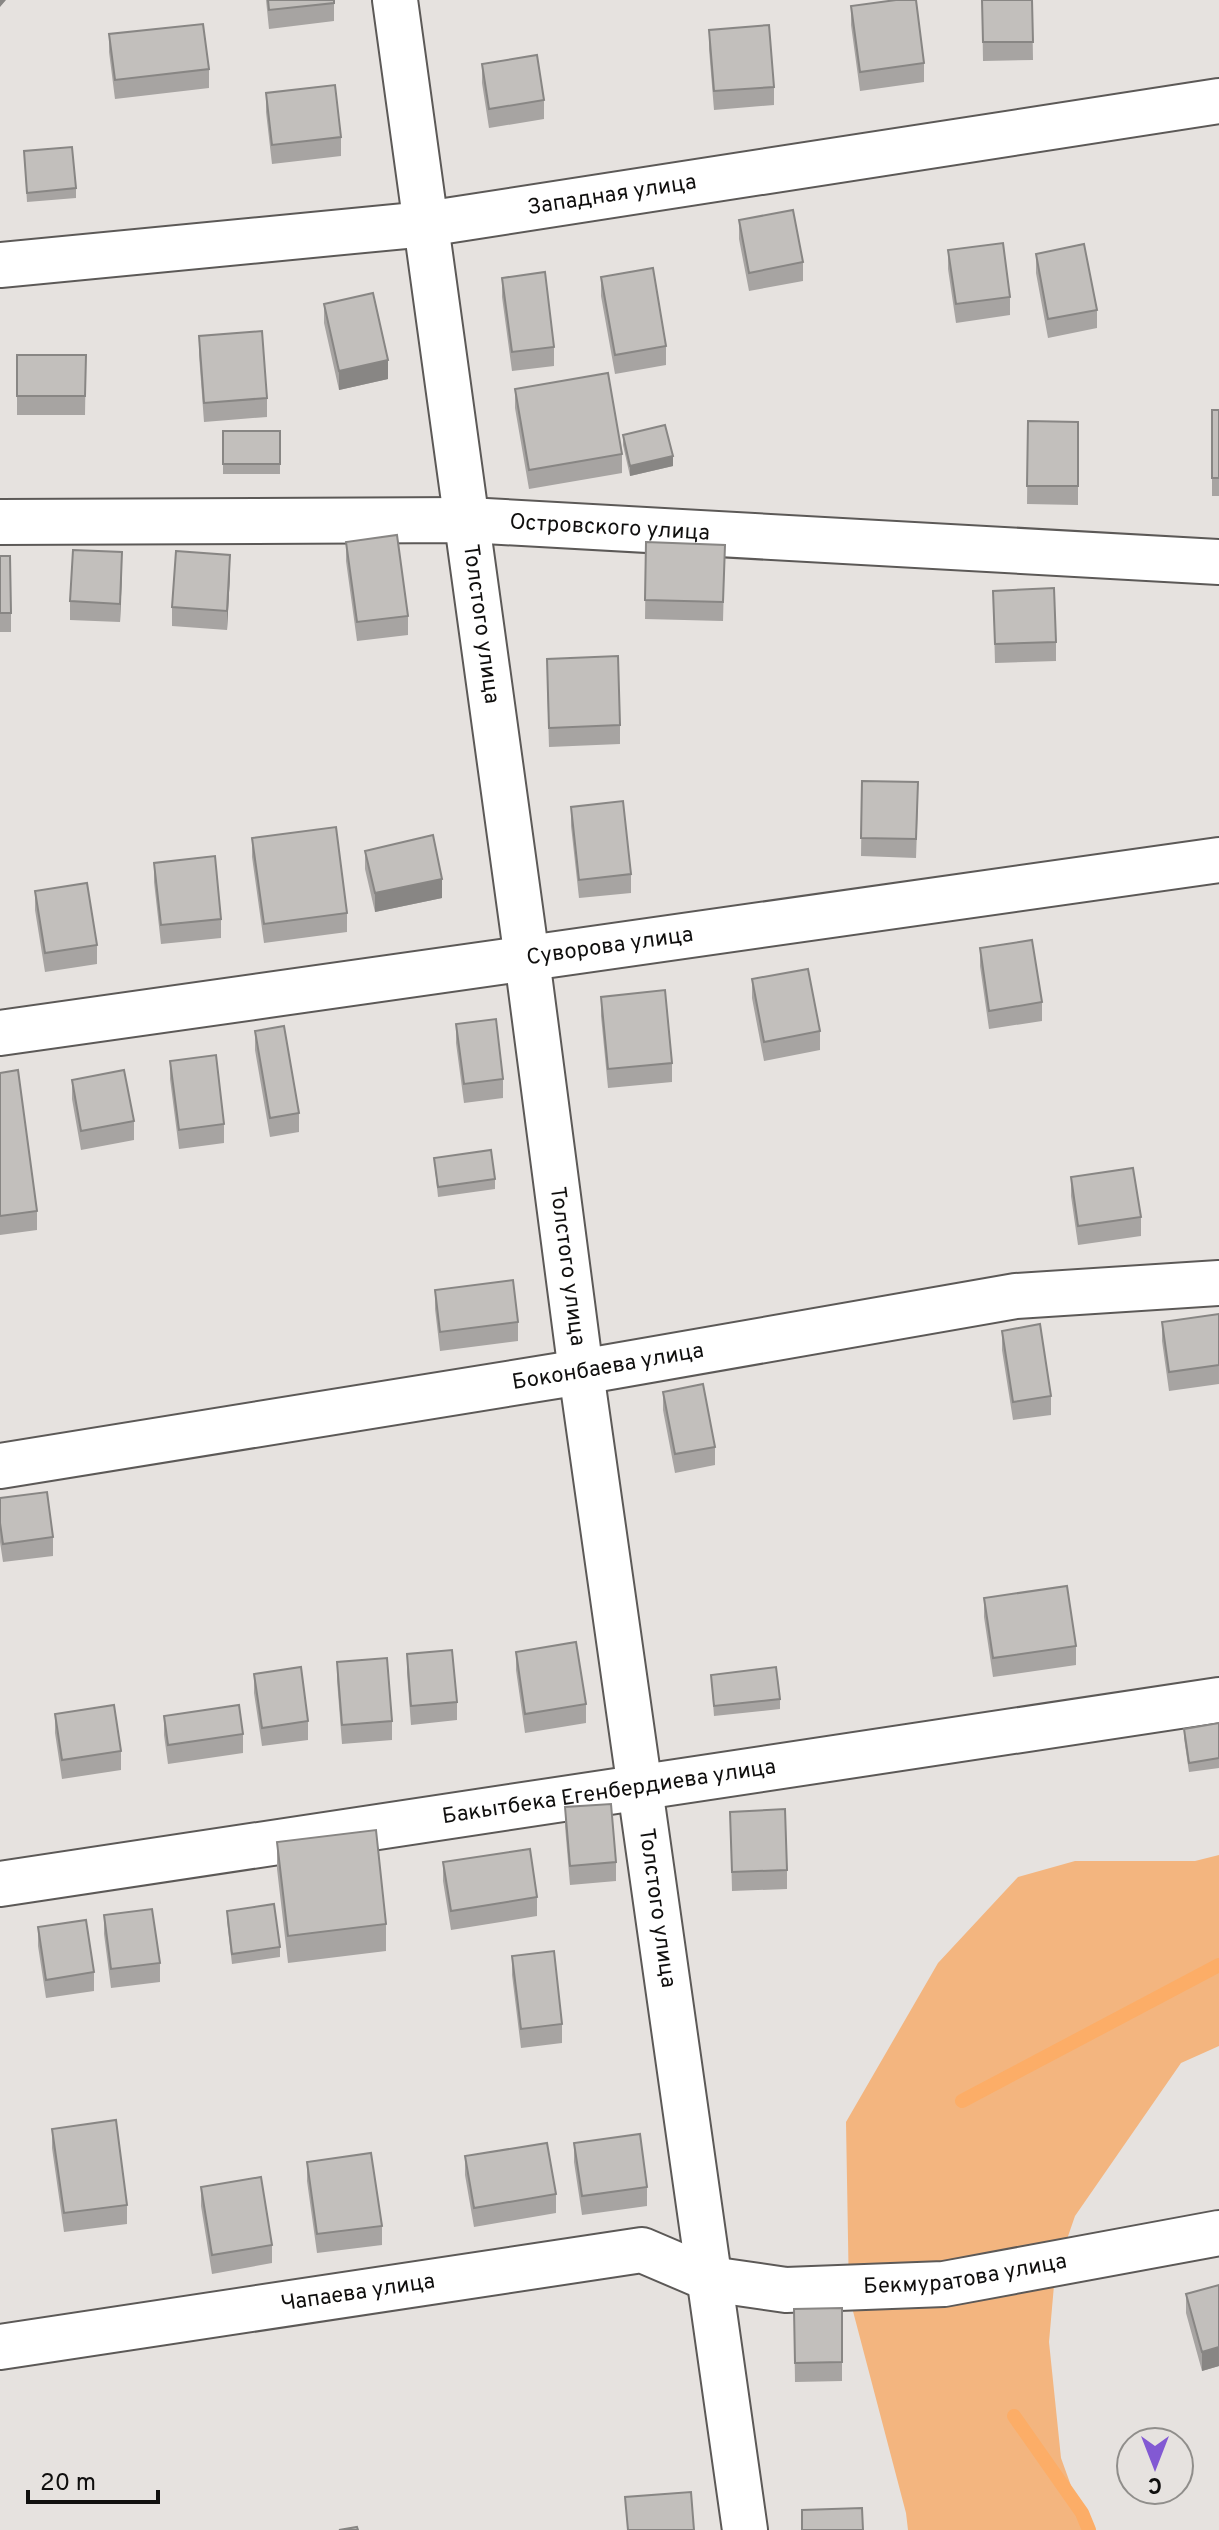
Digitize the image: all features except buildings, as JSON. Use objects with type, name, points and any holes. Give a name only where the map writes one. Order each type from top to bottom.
[{"type":"street","name":"Толстого улица","points":[[395,0],[581,1372],[745,2530]]},
{"type":"street","name":"Западная улица","points":[[0,265],[426,224],[1219,101]]},
{"type":"street","name":"Островского улица","points":[[0,522],[467,520],[1219,562]]},
{"type":"street","name":"Суворова улица","points":[[0,1033],[1219,860]]},
{"type":"street","name":"Боконбаева улица","points":[[0,1466],[581,1372],[1016,1296],[1219,1283]]},
{"type":"street","name":"Бакытбека Егенбердиева улица","points":[[0,1884],[1219,1700]]},
{"type":"street","name":"Бекмуратова улица","points":[[710,2279],[786,2290],[944,2284],[1219,2233]]},
{"type":"street","name":"Чапаева улица","points":[[0,2347],[642,2250],[710,2279]]},
{"type":"shaded area","points":[[1219,1855],[1219,2046],[1181,2063],[1075,2216],[1055,2274],[1049,2342],[1061,2458],[1087,2530],[908,2530],[849,2296],[846,2122],[938,1963],[1018,1877],[1075,1861],[1195,1861]]},
{"type":"waterway","points":[[962,2101],[1219,1965]]},
{"type":"waterway","points":[[1014,2416],[1082,2513],[1089,2530]]}]
